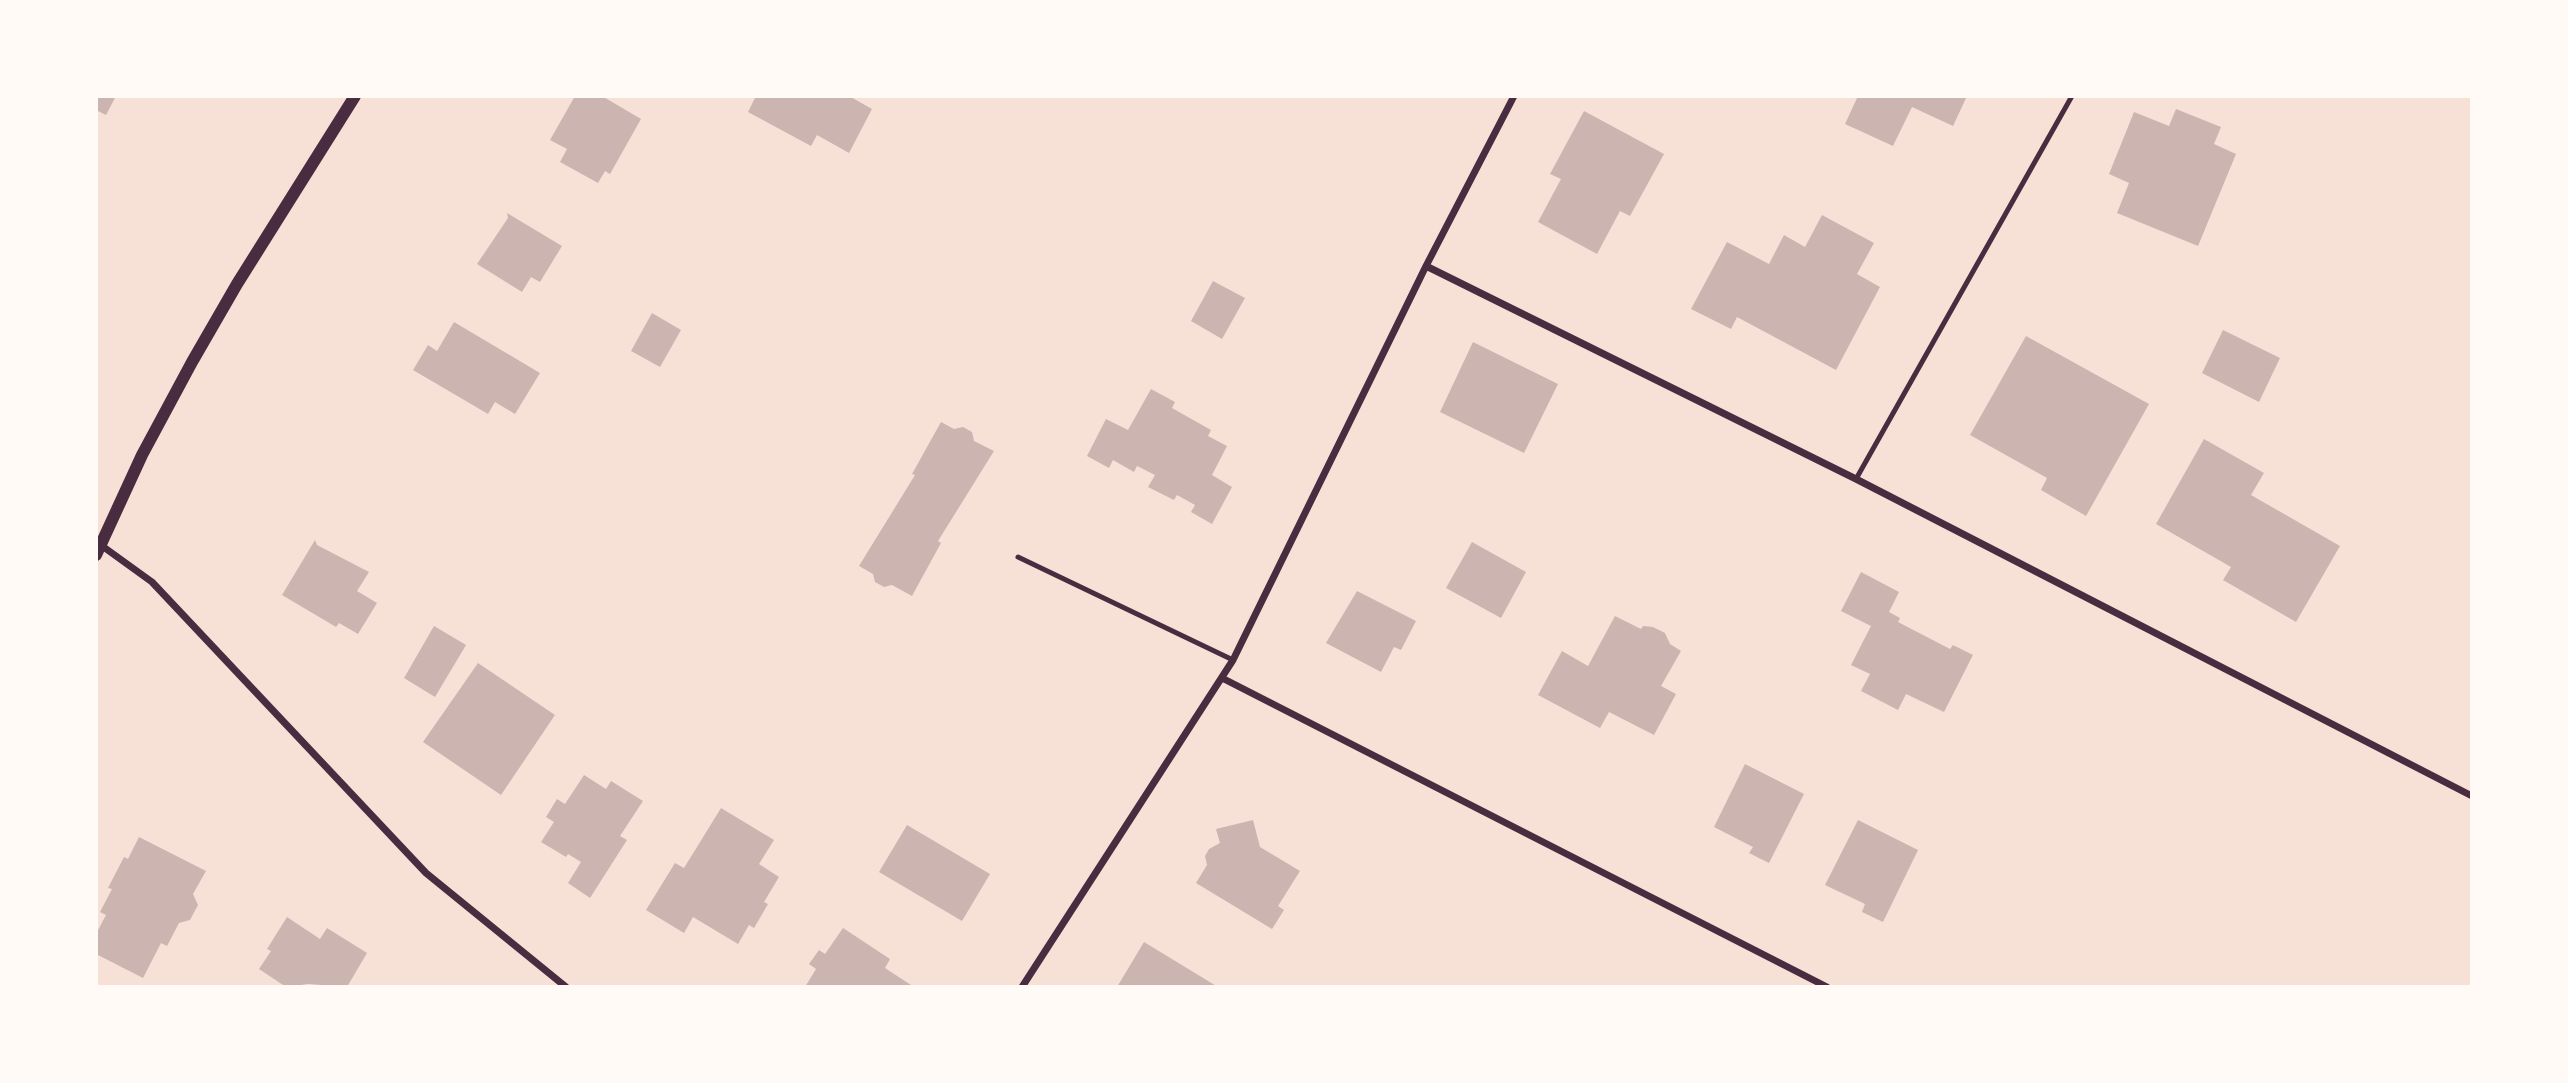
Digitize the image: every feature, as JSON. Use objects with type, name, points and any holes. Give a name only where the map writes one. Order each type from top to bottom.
[{"type":"street","points":[[355,96],[237,284],[192,362],[142,454],[98,547],[152,582],[426,873],[566,987]]},
{"type":"street","points":[[1022,987],[1054,933],[1233,660],[1426,266],[1514,96]]},
{"type":"street","points":[[1426,266],[1856,478],[2472,796]]},
{"type":"street","points":[[1222,678],[1827,987]]},
{"type":"lane","points":[[1856,478],[2072,96]]},
{"type":"lane","points":[[1018,557],[1233,660]]},
{"type":"building","points":[[96,96],[116,96],[106,115],[96,110]]},
{"type":"building","points":[[575,96],[602,96],[641,119],[610,174],[605,171],[598,183],[560,162],[567,149],[550,140]]},
{"type":"building","points":[[756,96],[849,96],[872,109],[849,153],[817,135],[811,146],[748,112]]},
{"type":"building","points":[[1858,96],[1967,96],[1953,126],[1912,107],[1893,146],[1845,124]]},
{"type":"building","points":[[2176,109],[2221,127],[2214,144],[2236,154],[2198,246],[2117,213],[2129,183],[2109,174],[2134,112],[2169,126]]},
{"type":"building","points":[[1584,111],[1664,154],[1630,216],[1620,211],[1597,254],[1538,222],[1561,179],[1550,174]]},
{"type":"building","points":[[507,213],[562,246],[540,282],[531,277],[522,292],[477,264],[508,218]]},
{"type":"building","points":[[1822,215],[1874,243],[1857,274],[1880,287],[1836,370],[1737,317],[1731,329],[1691,309],[1727,242],[1769,264],[1784,235],[1805,247]]},
{"type":"building","points":[[1213,281],[1245,298],[1222,339],[1191,321]]},
{"type":"building","points":[[652,313],[681,330],[660,367],[631,351]]},
{"type":"building","points":[[454,322],[540,373],[515,414],[495,402],[488,414],[413,370],[428,345],[437,351]]},
{"type":"building","points":[[2223,330],[2280,358],[2259,402],[2202,373]]},
{"type":"building","points":[[2026,336],[2149,404],[2086,516],[2041,490],[2047,478],[1970,435]]},
{"type":"building","points":[[1473,342],[1558,384],[1524,453],[1440,412]]},
{"type":"building","points":[[1151,389],[1175,402],[1172,408],[1211,430],[1208,436],[1227,446],[1212,475],[1232,487],[1212,524],[1191,512],[1195,505],[1177,495],[1174,500],[1148,487],[1155,475],[1137,466],[1134,472],[1113,460],[1109,468],[1087,456],[1106,419],[1128,430]]},
{"type":"building","points":[[941,422],[954,429],[963,427],[972,432],[974,441],[994,451],[938,541],[941,543],[912,596],[892,585],[884,587],[875,582],[873,574],[859,566],[915,475],[912,474]]},
{"type":"building","points":[[2204,439],[2264,473],[2251,495],[2340,546],[2296,622],[2223,580],[2231,567],[2156,524]]},
{"type":"building","points":[[315,540],[317,545],[369,572],[357,591],[377,603],[358,634],[339,623],[336,627],[282,595]]},
{"type":"building","points":[[1472,542],[1526,572],[1501,618],[1446,588]]},
{"type":"building","points":[[1861,572],[1899,592],[1889,612],[1900,618],[1898,622],[1950,649],[1953,645],[1973,655],[1944,712],[1906,694],[1898,710],[1861,691],[1870,674],[1851,665],[1871,626],[1841,611]]},
{"type":"building","points":[[1357,591],[1416,621],[1401,650],[1394,647],[1381,672],[1326,643]]},
{"type":"building","points":[[1615,616],[1641,629],[1643,626],[1653,627],[1665,633],[1670,644],[1681,651],[1661,686],[1676,694],[1654,735],[1609,712],[1600,728],[1538,695],[1562,651],[1588,666]]},
{"type":"building","points":[[434,626],[466,645],[435,697],[404,678]]},
{"type":"building","points":[[478,663],[555,715],[501,795],[423,742]]},
{"type":"building","points":[[1745,764],[1804,794],[1769,863],[1749,853],[1753,847],[1714,827]]},
{"type":"building","points":[[584,775],[606,789],[611,781],[643,801],[620,836],[627,840],[590,898],[568,883],[581,862],[568,854],[566,857],[541,842],[554,822],[546,817],[557,799],[565,804]]},
{"type":"building","points":[[721,808],[774,840],[759,864],[779,877],[764,902],[768,904],[754,928],[749,925],[738,944],[693,917],[684,933],[646,910],[675,863],[684,868]]},
{"type":"building","points":[[1253,820],[1260,847],[1300,871],[1278,906],[1284,910],[1272,929],[1196,883],[1207,865],[1205,856],[1209,849],[1220,843],[1216,829]]},
{"type":"building","points":[[1858,820],[1918,850],[1883,922],[1862,912],[1865,904],[1825,885]]},
{"type":"building","points":[[907,825],[990,874],[962,921],[879,872]]},
{"type":"building","points":[[139,837],[206,871],[193,894],[198,905],[190,920],[179,923],[167,946],[161,943],[143,978],[96,954],[96,934],[106,915],[100,912],[112,889],[108,888],[124,857],[128,859]]},
{"type":"building","points":[[287,917],[320,939],[327,928],[367,953],[347,987],[308,984],[286,987],[259,969],[271,951],[267,949]]},
{"type":"building","points":[[843,928],[890,959],[885,968],[914,987],[805,987],[816,969],[809,964],[819,950],[825,954]]},
{"type":"building","points":[[1144,942],[1218,987],[1117,987]]}]
